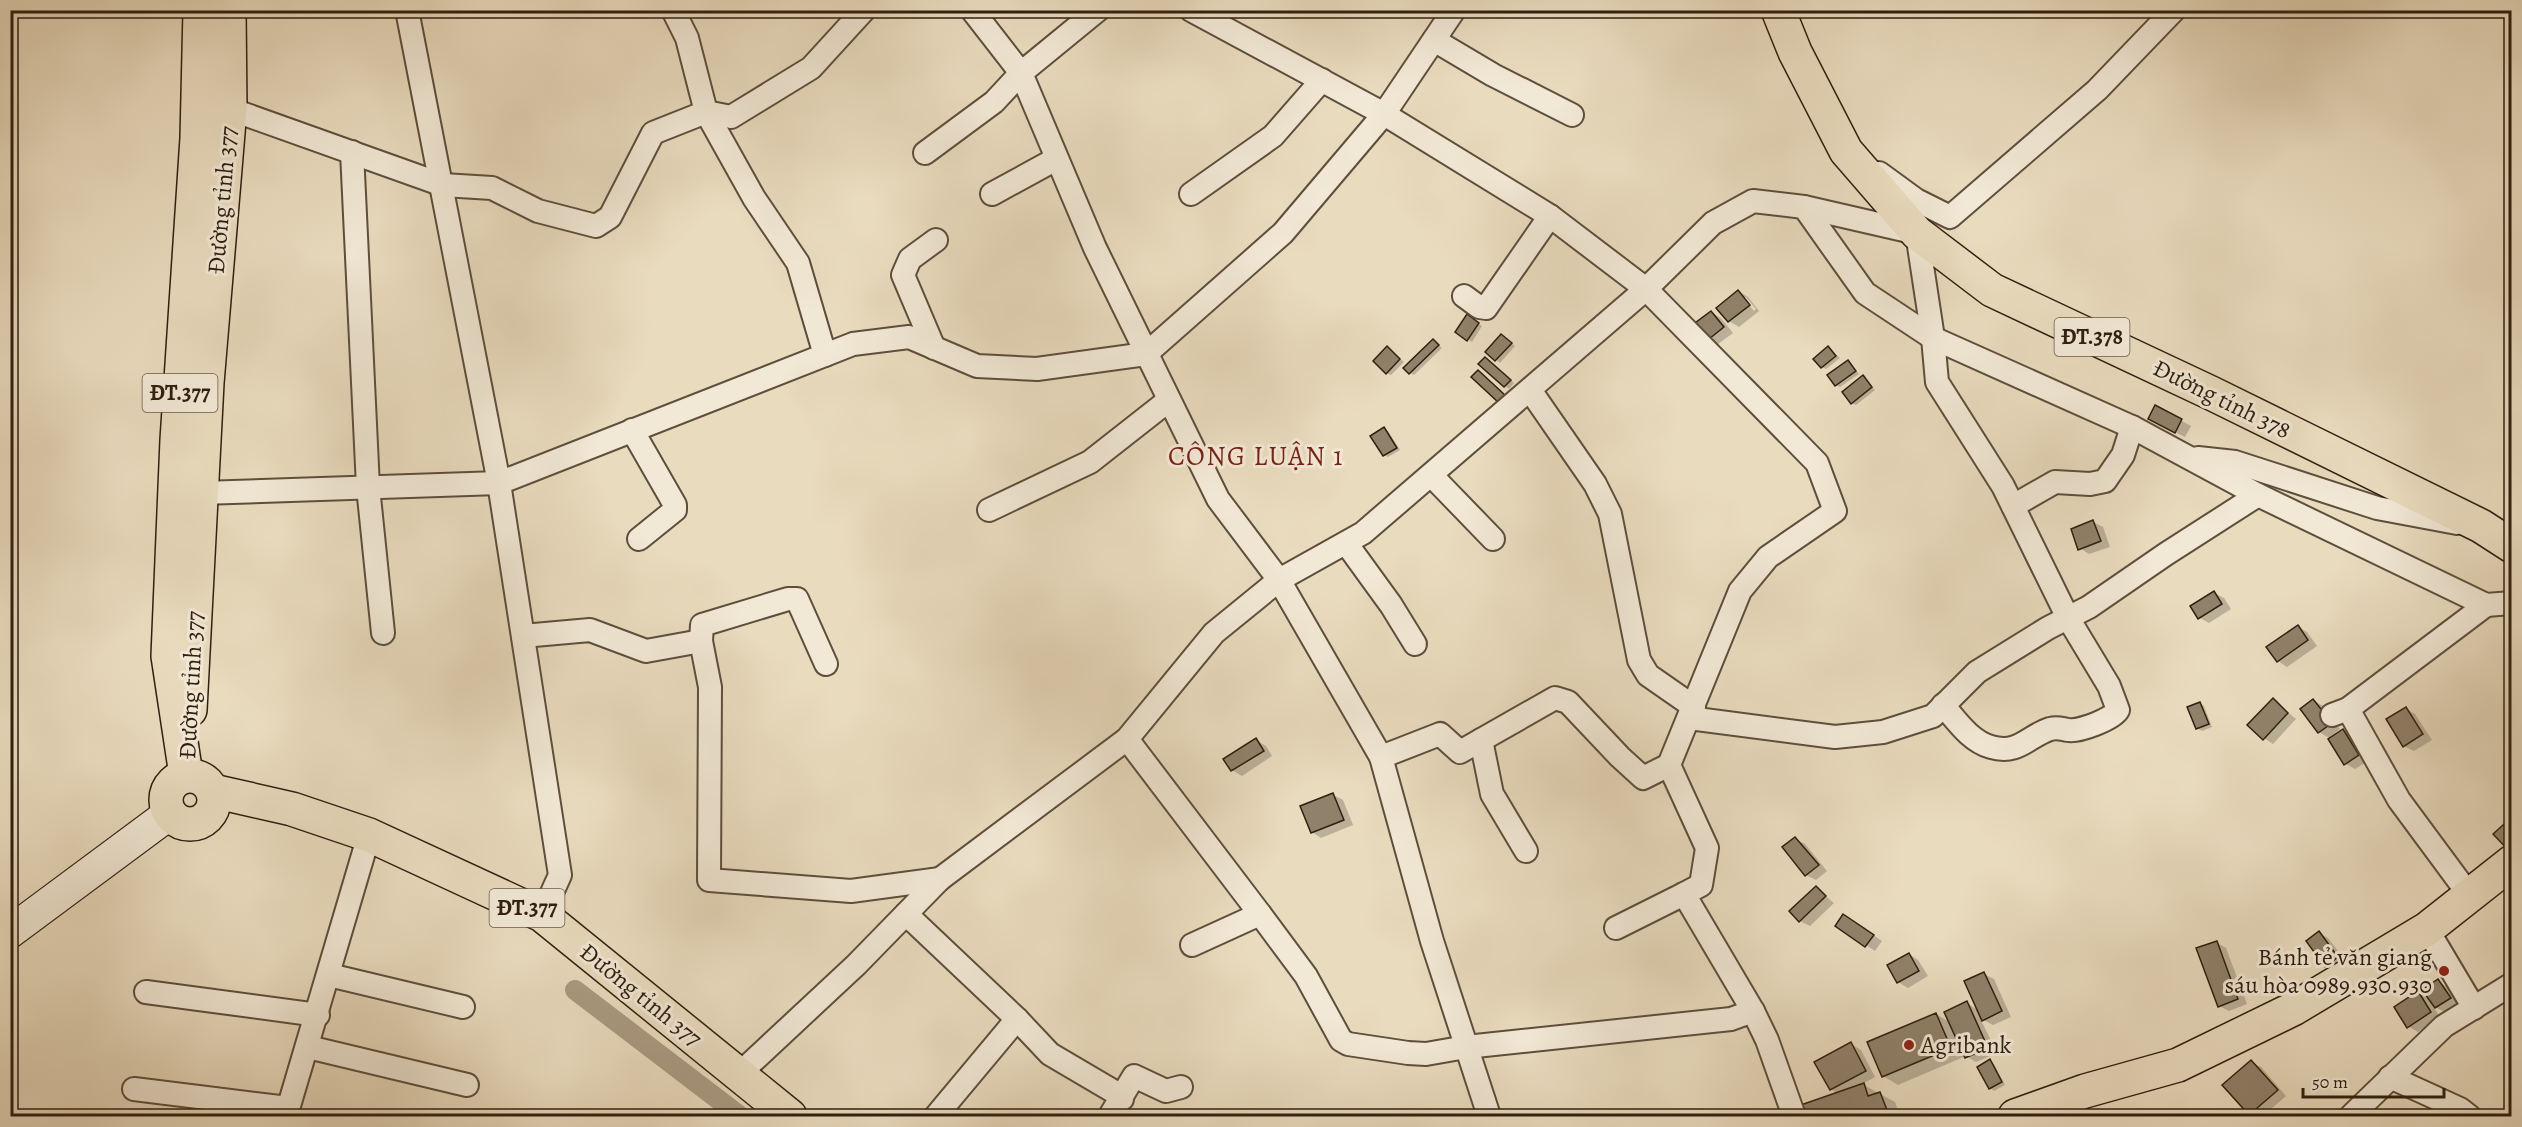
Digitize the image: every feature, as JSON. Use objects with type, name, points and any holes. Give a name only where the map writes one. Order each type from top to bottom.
[{"type":"main road","name":"Đường tỉnh 377","points":[[200,783],[168,656],[177,440],[197,138],[201,10]]},
{"type":"main road","name":"Đường tỉnh 377","points":[[200,783],[201,493],[207,383],[230,109],[229,10]]},
{"type":"main road","name":"Đường tỉnh 378","points":[[1778,10],[1795,52],[1846,151],[1917,233],[1992,290],[2211,393],[2481,526],[2511,546]]},
{"type":"main road","name":"Đường tỉnh 377","points":[[200,783],[292,809],[369,835],[542,915],[790,1116]]},
{"type":"main road","points":[[200,783],[215,800],[212,811],[206,819],[197,824],[177,821],[169,813],[165,804],[170,784],[200,783]]},
{"type":"main road","points":[[10,932],[169,813]]},
{"type":"main road","points":[[2015,1116],[2085,1091],[2178,1065],[2293,1009],[2427,929],[2511,862]]},
{"type":"street","points":[[407,10],[443,185],[499,483],[560,875],[542,915]]},
{"type":"street","points":[[673,10],[687,38],[706,111],[754,198],[798,263],[825,356]]},
{"type":"street","points":[[230,109],[443,185],[492,188],[538,211],[596,226],[610,217],[653,133],[706,111],[731,117],[811,68],[864,10]]},
{"type":"street","points":[[972,10],[1021,73],[1095,248],[1218,499],[1280,580],[1381,757],[1432,941],[1489,1116]]},
{"type":"street","points":[[925,153],[994,102],[1021,73],[1098,10]]},
{"type":"street","points":[[1191,10],[1384,114],[1550,216],[1646,289],[1817,463],[1835,511],[1768,557],[1740,591],[1669,765],[1643,778],[1568,702],[1555,698],[1460,752],[1440,734],[1381,757]]},
{"type":"street","points":[[201,493],[499,483],[853,344],[909,337],[977,366],[1037,369],[1146,354],[1283,232],[1384,114],[1454,10]]},
{"type":"street","points":[[1846,151],[1916,201],[1950,217],[2097,90],[2174,10]]},
{"type":"street","points":[[1434,40],[1493,75],[1572,115]]},
{"type":"street","points":[[1191,194],[1273,136],[1322,80]]},
{"type":"street","points":[[352,152],[368,487],[383,633]]},
{"type":"street","points":[[992,194],[1056,159]]},
{"type":"street","points":[[738,1075],[856,965],[940,879],[1126,739],[1214,633],[1280,580],[1363,534],[1646,289],[1713,223],[1753,201],[1804,207],[1917,233],[1937,381],[2003,486],[2068,618],[2117,704],[2118,710],[2113,717],[2073,730],[2060,728],[2049,730],[2024,744],[1998,749],[1972,739],[1943,705]]},
{"type":"street","points":[[1804,207],[1865,293],[1933,338],[2132,427],[2258,495],[2486,605],[2511,603]]},
{"type":"street","points":[[1464,296],[1479,307],[1486,308],[1550,216]]},
{"type":"street","points":[[934,348],[903,275],[910,260],[936,240]]},
{"type":"street","points":[[1530,390],[1595,484],[1610,514],[1639,660],[1648,675],[1692,712],[1835,737],[1883,732],[1933,716],[1977,672],[2089,607],[2258,495]]},
{"type":"street","points":[[989,510],[1090,462],[1169,400]]},
{"type":"street","points":[[2013,506],[2057,481],[2090,484],[2105,481],[2124,455],[2132,427]]},
{"type":"street","points":[[632,430],[675,505],[675,510],[669,517],[639,539]]},
{"type":"street","points":[[2188,457],[2235,462],[2377,508],[2424,518],[2481,526]]},
{"type":"street","points":[[1431,476],[1493,539]]},
{"type":"street","points":[[1346,543],[1391,605],[1415,644]]},
{"type":"street","points":[[826,664],[800,602],[791,598],[706,623],[701,629],[710,687],[709,880],[851,891],[940,879]]},
{"type":"street","points":[[2470,896],[2399,800],[2340,712],[2486,605]]},
{"type":"street","points":[[523,636],[590,630],[646,651],[701,640]]},
{"type":"street","points":[[1126,739],[1306,976],[1341,1040],[1348,1044],[1426,1054],[1466,1047],[1731,1019],[1753,1011]]},
{"type":"street","points":[[1481,740],[1492,794],[1526,851]]},
{"type":"street","points":[[1616,928],[1701,885],[1707,849],[1669,765]]},
{"type":"street","points":[[134,1089],[288,1114],[369,835]]},
{"type":"street","points":[[1684,894],[1753,1011],[1767,1040],[1794,1116]]},
{"type":"street","points":[[906,914],[1017,1019],[1050,1054],[1116,1108],[1132,1077],[1137,1075],[1166,1091],[1181,1088]]},
{"type":"street","points":[[1192,945],[1260,914]]},
{"type":"street","points":[[2427,929],[2474,1008]]},
{"type":"street","points":[[329,975],[463,1007]]},
{"type":"street","points":[[2351,1116],[2444,1026],[2511,984]]},
{"type":"street","points":[[146,992],[318,1015]]},
{"type":"street","points":[[936,1116],[1017,1019]]},
{"type":"street","points":[[308,1047],[467,1085]]},
{"type":"street","points":[[2390,1077],[2460,1109],[2469,1116]]},
{"type":"building","points":[[1738,290],[1750,305],[1728,322],[1716,308]]},
{"type":"building","points":[[1711,311],[1724,327],[1704,343],[1691,326]]},
{"type":"building","points":[[1467,314],[1479,323],[1467,341],[1455,332]]},
{"type":"building","points":[[1501,334],[1512,343],[1495,361],[1485,352]]},
{"type":"building","points":[[1433,339],[1439,345],[1409,374],[1403,368]]},
{"type":"building","points":[[1387,346],[1400,359],[1386,374],[1373,361]]},
{"type":"building","points":[[1828,346],[1836,356],[1821,368],[1813,359]]},
{"type":"building","points":[[1485,357],[1511,380],[1504,387],[1478,364]]},
{"type":"building","points":[[1848,360],[1856,371],[1835,386],[1827,375]]},
{"type":"building","points":[[1478,370],[1506,396],[1499,403],[1471,377]]},
{"type":"building","points":[[1863,375],[1872,387],[1851,404],[1842,392]]},
{"type":"building","points":[[2155,405],[2182,419],[2175,433],[2148,419]]},
{"type":"building","points":[[1384,427],[1397,448],[1383,456],[1370,436]]},
{"type":"building","points":[[2093,520],[2101,541],[2078,550],[2071,529]]},
{"type":"building","points":[[2214,591],[2222,604],[2198,619],[2190,606]]},
{"type":"building","points":[[2298,625],[2308,640],[2277,662],[2266,647]]},
{"type":"building","points":[[2273,698],[2288,713],[2263,740],[2247,725]]},
{"type":"building","points":[[2313,699],[2332,723],[2318,733],[2300,709]]},
{"type":"building","points":[[2200,702],[2209,724],[2196,729],[2187,707]]},
{"type":"building","points":[[2406,707],[2423,734],[2403,747],[2386,719]]},
{"type":"building","points":[[2343,729],[2359,755],[2344,765],[2328,739]]},
{"type":"building","points":[[1256,738],[1264,751],[1231,771],[1223,759]]},
{"type":"building","points":[[1333,793],[1344,820],[1311,833],[1300,806]]},
{"type":"building","points":[[2512,817],[2512,852],[2511,853],[2493,834]]},
{"type":"building","points":[[1795,837],[1819,865],[1805,876],[1782,847]]},
{"type":"building","points":[[1816,886],[1826,896],[1799,922],[1789,911]]},
{"type":"building","points":[[1843,914],[1874,935],[1865,947],[1835,926]]},
{"type":"building","points":[[2319,931],[2338,957],[2325,967],[2306,941]]},
{"type":"building","points":[[2217,941],[2238,999],[2218,1007],[2196,948]]},
{"type":"building","points":[[1909,953],[1919,971],[1897,983],[1887,965]]},
{"type":"building","points":[[1984,972],[2002,1011],[1982,1021],[1964,981]]},
{"type":"building","points":[[2438,979],[2451,998],[2435,1008],[2422,990]]},
{"type":"building","points":[[2418,991],[2431,1012],[2407,1028],[2394,1007]]},
{"type":"building","points":[[1967,1001],[1988,1048],[1965,1058],[1944,1012]]},
{"type":"building","name":"Agribank","points":[[1936,1013],[1951,1048],[1882,1077],[1867,1042]]},
{"type":"building","points":[[1851,1042],[1866,1071],[1830,1090],[1814,1062]]},
{"type":"building","points":[[1990,1059],[2002,1082],[1989,1089],[1977,1067]]},
{"type":"building","points":[[2251,1060],[2278,1090],[2249,1115],[2222,1085]]},
{"type":"building","points":[[1864,1083],[1868,1096],[1880,1092],[1887,1110],[1869,1116],[1802,1116],[1798,1106]]},
{"type":"waterway","points":[[575,990],[740,1116]]},
{"type":"place","name":"Bánh tẻ văn giang sáu hòa 0989.930.930","points":[[2444,971]]},
{"type":"place","name":"Agribank","points":[[1909,1045]]},
{"type":"district","name":"CÔNG LUẬN 1","points":[[1256,456]]}]
